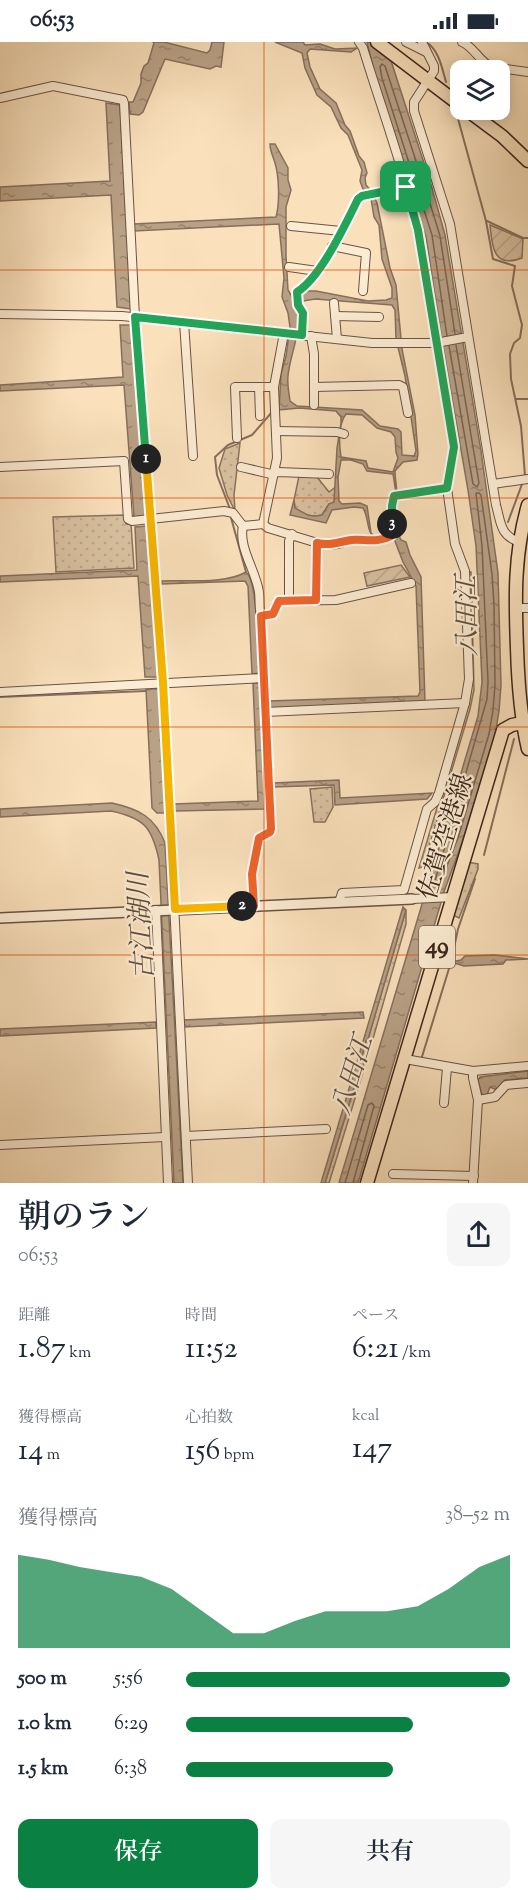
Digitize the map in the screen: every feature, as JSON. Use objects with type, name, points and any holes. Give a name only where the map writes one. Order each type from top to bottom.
[{"type":"main road","points":[[377,42],[450,97]]},
{"type":"main road","points":[[480,120],[502,136],[528,161]]},
{"type":"main road","points":[[528,507],[519,542],[516,567],[522,608],[522,723],[528,749]]},
{"type":"main road","name":"佐賀空港線","points":[[367,1183],[503,730],[522,723]]},
{"type":"street","points":[[406,42],[426,52]]},
{"type":"street","points":[[422,42],[434,66],[434,71],[414,102],[414,111],[450,224],[493,484],[504,534],[507,538],[519,542]]},
{"type":"street","points":[[462,42],[491,67],[528,72]]},
{"type":"street","points":[[339,902],[342,893],[404,890],[427,809],[435,802],[439,793],[465,703],[469,679],[465,571],[455,544],[447,488],[454,447],[418,230],[360,44]]},
{"type":"street","points":[[0,98],[52,86],[123,100],[124,103],[135,317],[163,683],[188,1183]]},
{"type":"street","points":[[314,405],[314,354],[304,335],[303,313],[297,301],[297,292],[307,286],[317,271],[358,199],[362,196],[406,187]]},
{"type":"street","points":[[291,226],[341,231]]},
{"type":"street","points":[[332,246],[366,253],[363,291]]},
{"type":"street","points":[[289,267],[317,271]]},
{"type":"street","points":[[334,303],[337,339]]},
{"type":"street","points":[[0,314],[135,317],[399,344],[436,343],[468,337]]},
{"type":"street","points":[[335,316],[379,317]]},
{"type":"street","points":[[184,322],[193,456]]},
{"type":"street","points":[[262,524],[277,459],[274,387],[286,333]]},
{"type":"street","points":[[314,387],[399,385],[403,387],[408,412]]},
{"type":"street","points":[[237,438],[235,387],[274,387]]},
{"type":"street","points":[[259,387],[260,416]]},
{"type":"street","points":[[276,431],[340,433]]},
{"type":"street","points":[[0,467],[124,461],[128,519],[132,521],[151,520],[164,516],[230,512],[243,526],[246,549],[259,591],[271,829],[259,838],[252,874],[254,906]]},
{"type":"street","points":[[241,466],[275,473],[329,474]]},
{"type":"street","points":[[493,484],[526,479]]},
{"type":"street","points":[[243,526],[262,524],[268,528],[330,545],[350,540],[380,540],[391,534],[392,506],[396,495],[447,488]]},
{"type":"street","points":[[289,600],[289,542],[292,534]]},
{"type":"street","points":[[316,600],[317,543]]},
{"type":"street","points":[[261,616],[273,614],[279,601],[336,600],[411,583]]},
{"type":"street","points":[[0,692],[263,678]]},
{"type":"street","points":[[265,712],[465,703]]},
{"type":"street","points":[[0,918],[453,897]]},
{"type":"street","points":[[156,910],[168,1183]]},
{"type":"street","points":[[405,1059],[473,1071],[528,1066]]},
{"type":"street","points":[[444,1102],[447,1068]]},
{"type":"street","points":[[393,1174],[474,1180],[478,1100],[473,1071]]},
{"type":"street","points":[[478,1100],[495,1097],[506,1085],[528,1083]]},
{"type":"street","points":[[186,1136],[326,1129]]},
{"type":"street","points":[[0,1145],[165,1137]]},
{"type":"shaded area","points":[[490,225],[523,239],[522,258],[512,261],[505,260],[496,254]]},
{"type":"shaded area","points":[[240,443],[234,495],[235,511],[227,495],[219,468],[225,449]]},
{"type":"shaded area","points":[[299,476],[317,477],[329,492],[337,486],[334,503],[329,504],[322,515],[307,515],[295,508],[294,500]]},
{"type":"shaded area","points":[[125,515],[126,524],[131,524],[134,568],[56,572],[53,517]]},
{"type":"shaded area","points":[[401,565],[410,577],[367,586],[364,573]]},
{"type":"shaded area","points":[[467,572],[471,572],[474,690],[423,867],[419,868],[469,701]]},
{"type":"shaded area","points":[[332,787],[333,807],[325,822],[314,822],[310,789]]},
{"type":"shaded area","points":[[467,862],[478,864],[478,869],[459,918],[453,915]]},
{"type":"shaded area","points":[[406,910],[406,924],[372,1042],[365,1054],[364,1069],[329,1183],[325,1183],[360,1069],[366,1041]]},
{"type":"water","points":[[153,42],[164,42],[207,53],[212,42],[224,42],[221,67],[216,66],[210,69],[165,59],[143,112],[139,115],[130,114],[129,102],[133,102],[141,83],[141,74],[148,63]]},
{"type":"water","points":[[275,42],[303,42],[305,45],[320,44],[335,49],[357,48],[351,52],[310,49],[307,53],[310,67],[320,89],[336,103],[359,156],[364,162],[367,173],[366,185],[377,203],[390,268],[396,285],[402,349],[415,415],[418,454],[417,460],[403,462],[395,471],[397,493],[397,524],[401,540],[406,542],[421,577],[425,702],[269,709],[269,701],[418,696],[420,692],[416,586],[393,536],[373,537],[369,530],[363,508],[332,510],[326,523],[290,515],[294,500],[295,508],[311,516],[322,515],[329,504],[334,502],[341,417],[336,411],[299,408],[279,410],[281,374],[290,327],[282,297],[284,278],[279,224],[134,231],[134,224],[276,217],[278,182],[270,144],[275,144],[288,168],[291,190],[286,207],[286,256],[288,290],[294,300],[305,291],[368,301],[392,298],[392,288],[382,259],[379,225],[374,217],[370,193],[363,189],[360,181],[362,170],[348,135],[341,128],[331,107],[317,95],[305,68],[302,53]],"holes":[[[315,299],[392,305],[395,310],[396,339],[405,376],[416,451],[414,456],[402,455],[401,432],[398,429],[380,426],[362,410],[297,406],[290,401],[288,376],[298,323],[295,305]],[[346,414],[362,415],[377,428],[391,432],[395,437],[398,458],[393,472],[368,468],[366,461],[341,457],[340,435]],[[341,460],[363,464],[367,471],[393,474],[396,493],[394,526],[396,533],[374,536],[371,533],[367,506],[360,503],[342,504],[339,501],[338,477]]]},
{"type":"water","points":[[367,42],[385,42],[445,235],[481,451],[498,573],[501,685],[495,735],[463,840],[445,889],[358,1183],[339,1183],[478,716],[482,682],[476,546],[426,237],[376,79]]},
{"type":"water","points":[[106,103],[120,105],[131,309],[117,307],[111,195],[0,201],[0,187],[110,181]]},
{"type":"water","points":[[120,325],[132,325],[146,516],[134,517],[124,385],[0,391],[0,385],[123,377]]},
{"type":"water","points":[[147,526],[158,677],[145,677],[138,576],[0,582],[0,576],[137,570],[135,527]]},
{"type":"water","points":[[246,572],[253,589],[258,636],[259,673],[252,674],[248,586],[245,581],[162,584],[162,581],[206,581],[228,578]]},
{"type":"water","points":[[253,683],[260,683],[267,809],[175,811],[174,804],[258,801]]},
{"type":"water","points":[[146,689],[159,689],[165,813],[157,813],[152,808]]},
{"type":"water","points":[[339,780],[340,798],[432,793],[427,799],[335,805],[334,785],[273,787],[273,783]]},
{"type":"water","points":[[112,803],[138,811],[151,820],[165,843],[183,1183],[174,1183],[159,860],[153,839],[139,821],[111,811],[0,817],[0,809]]},
{"type":"water","name":"八田江","points":[[403,907],[406,910],[360,1068],[325,1183],[321,1183]]},
{"type":"water","points":[[495,955],[528,959],[506,960],[503,964],[464,966],[451,962],[461,960],[465,956]]},
{"type":"water","points":[[363,1012],[364,1018],[184,1027],[184,1020]]},
{"type":"water","points":[[156,1022],[156,1028],[0,1036],[0,1029]]},
{"type":"water","points":[[528,1071],[528,1078],[505,1080],[497,1090],[490,1087],[487,1095],[482,1095],[478,1080],[480,1077]]},
{"type":"waterway","points":[[426,42],[437,54],[446,82]]},
{"type":"waterway","points":[[458,120],[486,221],[493,259],[515,266],[512,286],[522,325],[520,338],[514,343],[510,354],[511,379],[521,426],[525,476],[508,522]]},
{"type":"waterway","points":[[487,221],[523,238],[528,238]]},
{"type":"waterway","points":[[516,399],[528,399]]},
{"type":"waterway","points":[[230,509],[217,475],[215,457],[228,445],[252,435],[272,412]]},
{"type":"waterway","points":[[230,514],[246,572]]},
{"type":"waterway","points":[[0,697],[146,691]]},
{"type":"waterway","points":[[484,855],[514,739]]},
{"type":"waterway","points":[[421,1060],[451,962],[458,929],[475,879]]},
{"type":"route","points":[[406,187],[418,230],[454,447],[447,488],[394,496],[392,532],[388,538],[350,540],[330,545],[317,543],[316,600],[279,601],[273,614],[261,616],[271,829],[259,838],[252,874],[254,906],[175,909],[163,683],[135,317],[302,335],[303,313],[298,305],[297,292],[307,286],[317,271],[358,199],[362,196],[406,187]]},
{"type":"water label","name":"古江湖川","points":[[143,926]]}]
